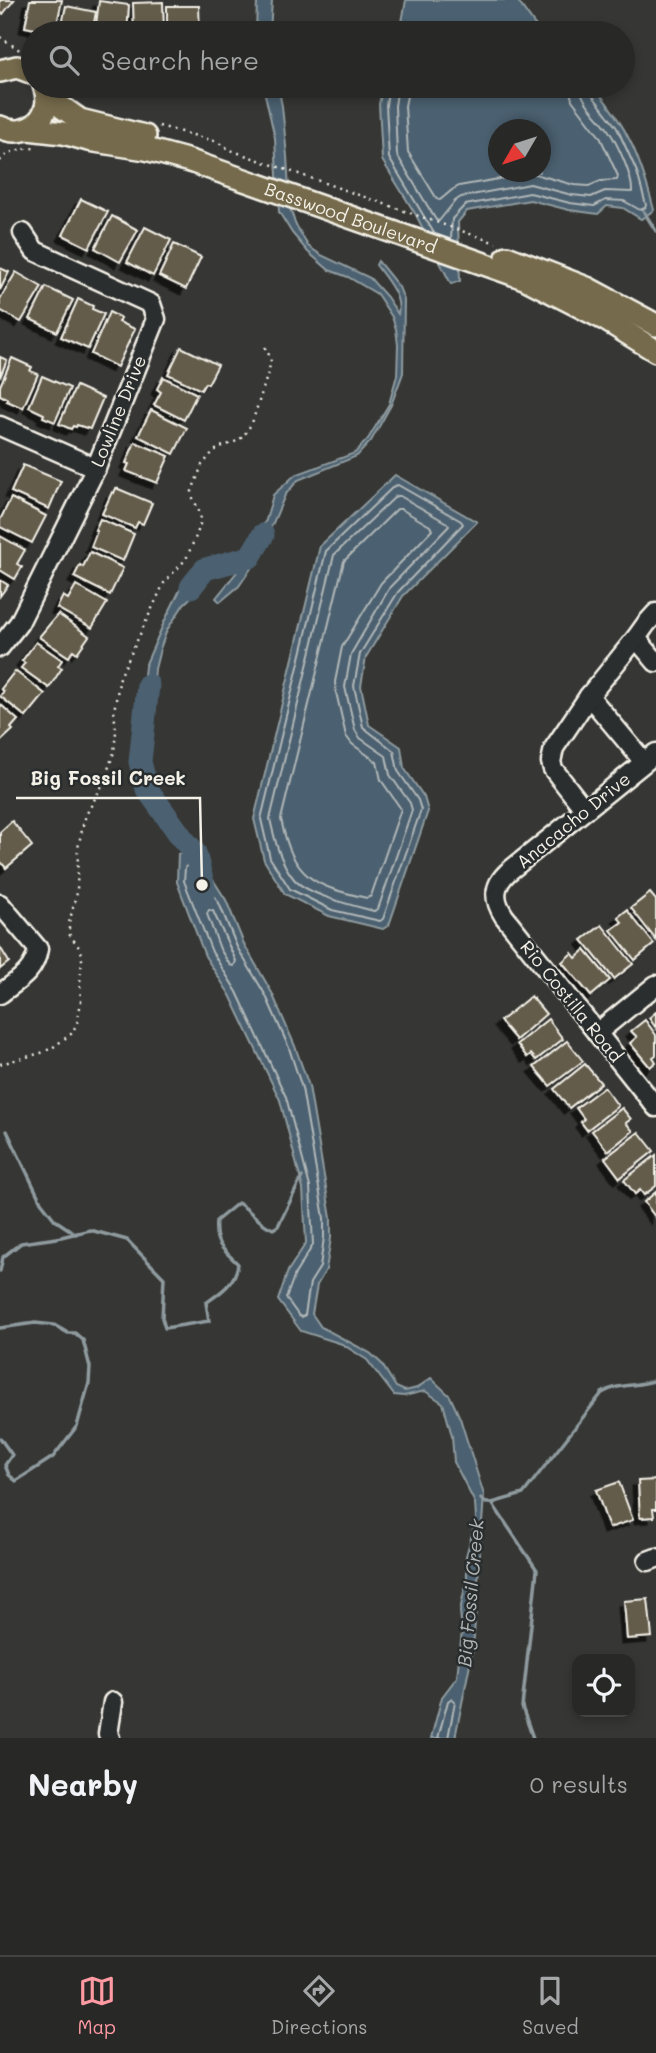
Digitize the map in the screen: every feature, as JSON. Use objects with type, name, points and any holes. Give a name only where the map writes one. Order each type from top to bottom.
[{"type":"main road","name":"Basswood Boulevard","points":[[0,52],[21,64]]},
{"type":"main road","points":[[0,71],[21,69]]},
{"type":"main road","points":[[16,129],[39,121],[47,103],[45,98]]},
{"type":"main road","name":"Basswood Boulevard","points":[[54,98],[60,106],[80,120],[170,142],[502,256],[587,288],[656,325]]},
{"type":"main road","name":"Basswood Boulevard","points":[[16,129],[63,133],[88,140],[237,164]]},
{"type":"main road","name":"Basswood Boulevard","points":[[502,256],[656,351]]},
{"type":"street","points":[[0,144],[16,129]]},
{"type":"street","name":"Lowline Drive","points":[[0,647],[19,623],[96,468],[156,319],[151,304],[35,251],[23,233]]},
{"type":"street","points":[[0,426],[96,468]]},
{"type":"street","points":[[585,810],[553,769],[551,762],[554,748],[589,696],[656,613]]},
{"type":"street","points":[[636,638],[656,662]]},
{"type":"street","points":[[589,696],[650,758]]},
{"type":"street","name":"Anacacho Drive","points":[[495,892],[508,872],[650,758]]},
{"type":"street","name":"Rio Costilla Road","points":[[495,892],[496,901],[504,916],[656,1107]]},
{"type":"street","points":[[0,904],[38,949],[36,962],[31,969],[0,994]]},
{"type":"street","points":[[597,1033],[656,985]]},
{"type":"street","points":[[110,1738],[108,1734],[113,1702]]},
{"type":"path","points":[[0,37],[21,59]]},
{"type":"path","points":[[237,164],[502,256]]},
{"type":"path","points":[[0,1064],[52,1048],[71,1034],[77,1024],[81,1002],[82,960],[81,950],[68,931],[77,893],[78,848],[86,815],[103,784],[114,752],[114,711],[120,677],[164,583],[186,559],[197,534],[201,521],[192,491],[202,465],[220,447],[243,437],[252,423],[270,370],[271,359],[264,345]]},
{"type":"water","points":[[257,0],[272,0],[271,21],[256,21]]},
{"type":"water","points":[[406,0],[517,0],[532,21],[402,21]]},
{"type":"water","points":[[266,98],[280,98],[290,208],[308,246],[370,278],[398,314],[398,301],[376,265],[378,261],[399,287],[404,300],[403,373],[391,405],[371,441],[357,456],[298,480],[285,495],[258,558],[239,586],[220,602],[216,598],[244,563],[266,520],[273,495],[295,475],[355,453],[368,439],[389,404],[397,375],[396,329],[392,317],[377,294],[348,277],[329,270],[308,252],[279,212],[275,138]]},
{"type":"water","points":[[380,98],[603,98],[632,144],[654,210],[641,219],[623,208],[607,206],[598,214],[530,200],[467,211],[458,222],[460,281],[451,284],[416,215],[382,160]]},
{"type":"water","points":[[395,475],[477,522],[403,596],[366,657],[361,686],[369,725],[401,747],[404,768],[424,797],[428,811],[389,925],[383,929],[329,916],[285,894],[264,860],[254,819],[320,546]]},
{"type":"water","points":[[214,561],[203,586],[184,604],[167,630],[155,669],[152,704],[145,717],[140,712],[145,666],[166,618],[181,588],[202,563]]},
{"type":"water","points":[[186,853],[208,872],[226,900],[244,944],[272,993],[309,1086],[331,1218],[326,1270],[317,1285],[312,1314],[321,1327],[370,1353],[381,1363],[396,1387],[405,1391],[417,1388],[431,1378],[450,1396],[460,1418],[484,1495],[473,1649],[455,1738],[431,1738],[442,1697],[457,1677],[462,1631],[460,1611],[467,1577],[466,1556],[476,1519],[475,1503],[454,1462],[452,1436],[443,1403],[425,1391],[404,1396],[394,1395],[367,1360],[342,1344],[301,1331],[278,1300],[288,1271],[306,1243],[303,1189],[280,1100],[230,995],[205,956],[177,882],[178,854]]},
{"type":"building","points":[[0,0],[14,0],[3,14],[0,12]]},
{"type":"building","points":[[30,0],[62,0],[58,21],[26,21]]},
{"type":"building","points":[[99,1],[129,5],[128,21],[96,21]]},
{"type":"building","points":[[163,2],[164,21],[134,21],[133,3]]},
{"type":"building","points":[[66,6],[96,12],[94,21],[63,21]]},
{"type":"building","points":[[167,6],[199,6],[200,21],[167,21]]},
{"type":"building","points":[[81,199],[108,212],[89,248],[63,235]]},
{"type":"building","points":[[112,216],[138,230],[120,262],[95,248]]},
{"type":"building","points":[[145,227],[171,240],[153,276],[127,262]]},
{"type":"building","points":[[174,244],[201,257],[186,289],[159,276]]},
{"type":"building","points":[[0,268],[9,272],[0,290]]},
{"type":"building","points":[[16,272],[42,287],[21,322],[0,310],[0,299]]},
{"type":"building","points":[[46,287],[73,300],[57,332],[30,319]]},
{"type":"building","points":[[78,299],[104,314],[88,349],[61,337]]},
{"type":"building","points":[[109,312],[121,318],[119,322],[135,329],[117,367],[91,354]]},
{"type":"building","points":[[181,347],[218,365],[208,384],[205,383],[201,390],[168,374]]},
{"type":"building","points":[[0,357],[7,360],[0,377]]},
{"type":"building","points":[[12,358],[32,367],[30,371],[38,374],[23,408],[0,395],[0,386]]},
{"type":"building","points":[[42,376],[70,388],[55,422],[29,407]]},
{"type":"building","points":[[163,377],[197,394],[184,420],[154,405],[161,392],[157,389]]},
{"type":"building","points":[[76,386],[103,398],[90,429],[77,425],[71,429],[59,424]]},
{"type":"building","points":[[151,410],[187,428],[174,454],[138,436]]},
{"type":"building","points":[[135,442],[169,456],[157,483],[126,471],[129,464],[126,463]]},
{"type":"building","points":[[23,465],[61,481],[49,509],[11,492]]},
{"type":"building","points":[[116,488],[152,503],[143,524],[138,522],[135,528],[102,514]]},
{"type":"building","points":[[11,498],[46,516],[32,543],[0,527],[0,520]]},
{"type":"building","points":[[100,519],[134,534],[123,561],[91,547]]},
{"type":"building","points":[[0,536],[25,550],[17,564],[22,567],[15,579],[0,570]]},
{"type":"building","points":[[90,552],[123,568],[110,595],[74,577],[80,565],[83,567]]},
{"type":"building","points":[[0,580],[8,585],[0,596]]},
{"type":"building","points":[[76,585],[107,603],[92,628],[57,608],[63,596],[68,599]]},
{"type":"building","points":[[58,614],[89,636],[77,653],[73,650],[69,657],[39,637]]},
{"type":"building","points":[[36,642],[62,660],[58,666],[62,668],[49,688],[21,668],[25,663],[22,661]]},
{"type":"building","points":[[15,671],[45,694],[26,717],[0,696],[4,691],[1,689]]},
{"type":"building","points":[[0,704],[18,720],[11,728],[13,730],[0,742]]},
{"type":"building","points":[[12,821],[32,846],[6,868],[0,861],[0,832]]},
{"type":"building","points":[[650,893],[656,900],[656,940],[631,908]]},
{"type":"building","points":[[627,910],[654,944],[635,960],[611,930],[622,922],[618,917]]},
{"type":"building","points":[[602,925],[633,964],[614,979],[582,940]]},
{"type":"building","points":[[0,947],[9,962],[0,969]]},
{"type":"building","points":[[585,950],[610,980],[591,996],[562,962],[572,953],[576,958]]},
{"type":"building","points":[[531,996],[546,1014],[516,1040],[500,1021]]},
{"type":"building","points":[[656,1012],[656,1028],[649,1018]]},
{"type":"building","points":[[548,1019],[563,1039],[536,1060],[531,1054],[527,1057],[517,1044]]},
{"type":"building","points":[[645,1020],[656,1035],[656,1055],[653,1057],[656,1062],[650,1067],[630,1043],[637,1037],[631,1031]]},
{"type":"building","points":[[567,1041],[583,1061],[550,1086],[534,1067]]},
{"type":"building","points":[[585,1064],[601,1083],[569,1108],[554,1089]]},
{"type":"building","points":[[604,1087],[618,1106],[587,1130],[581,1122],[584,1119],[576,1108]]},
{"type":"building","points":[[622,1108],[631,1119],[626,1123],[633,1131],[608,1151],[592,1131]]},
{"type":"building","points":[[639,1132],[654,1151],[620,1178],[605,1158]]},
{"type":"building","points":[[656,1155],[656,1186],[644,1195],[640,1190],[635,1194],[624,1180]]},
{"type":"building","points":[[656,1192],[656,1218],[644,1202]]},
{"type":"building","points":[[656,1480],[654,1517],[640,1518],[638,1481]]},
{"type":"building","points":[[619,1482],[633,1520],[609,1528],[596,1490]]},
{"type":"building","points":[[648,1599],[652,1637],[627,1639],[624,1601]]},
{"type":"waterway","points":[[644,212],[656,231]]},
{"type":"waterway","name":"Big Fossil Creek","points":[[191,587],[205,569],[250,557],[263,535]]},
{"type":"waterway","name":"Big Fossil Creek","points":[[148,685],[140,762],[147,789],[195,853],[205,891]]},
{"type":"waterway","points":[[7,1131],[41,1202],[55,1220],[76,1234]]},
{"type":"waterway","points":[[0,1271],[3,1257],[21,1243],[90,1230],[127,1240],[164,1278],[162,1318],[165,1328],[209,1321],[206,1303],[231,1282],[238,1264],[223,1250],[218,1241],[216,1221],[238,1203],[273,1229],[278,1226],[302,1177]]},
{"type":"waterway","points":[[0,1328],[35,1323],[54,1325],[68,1333],[75,1333],[83,1340],[90,1367],[89,1383],[77,1426],[53,1457],[16,1481],[9,1475],[5,1465],[12,1455],[0,1438]]},
{"type":"waterway","points":[[492,1503],[523,1494],[602,1393],[656,1380]]},
{"type":"waterway","points":[[481,1499],[492,1503],[537,1570],[522,1707],[533,1738]]},
{"type":"place","name":"Big Fossil Creek","points":[[202,885]]}]
